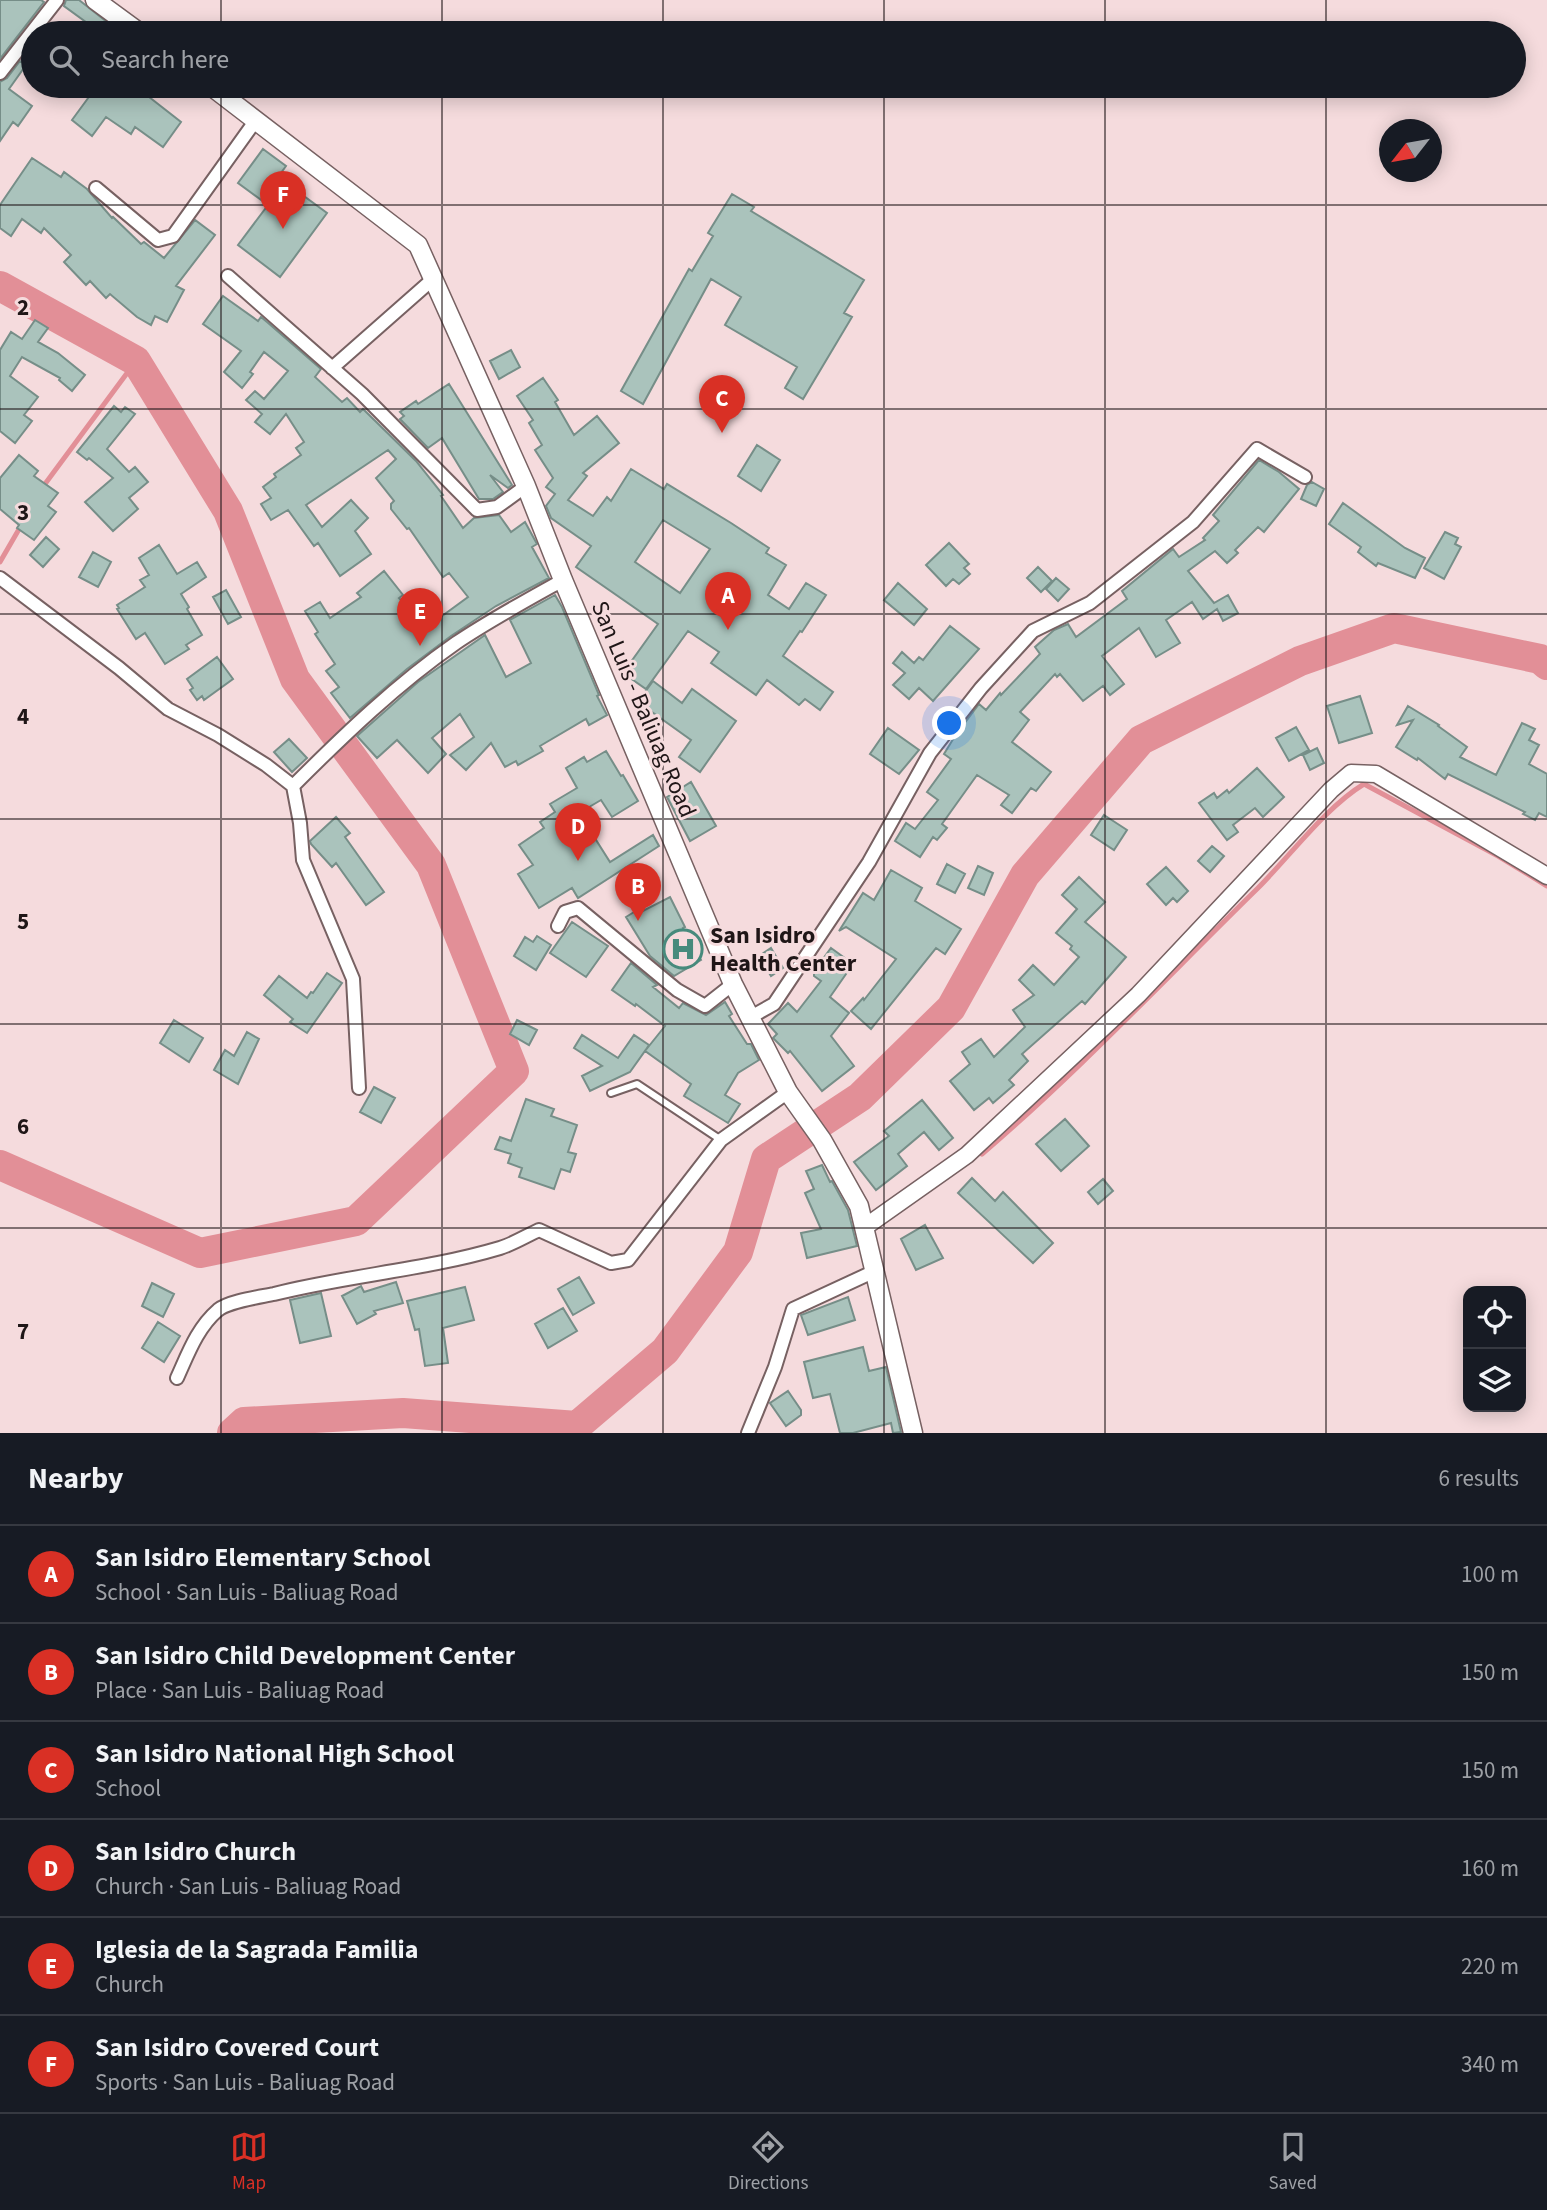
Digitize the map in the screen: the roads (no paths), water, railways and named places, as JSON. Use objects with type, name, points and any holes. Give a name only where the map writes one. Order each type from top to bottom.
[{"type":"main road","points":[[94,0],[123,21]]},
{"type":"main road","name":"San Luis - Baliuag Road","points":[[227,98],[418,245],[526,486],[733,984],[791,1097],[822,1140],[859,1206],[914,1433]]},
{"type":"street","points":[[41,21],[57,0]]},
{"type":"street","points":[[0,73],[21,46]]},
{"type":"street","points":[[96,188],[158,240],[173,236],[257,120]]},
{"type":"street","points":[[228,276],[362,394],[477,510],[497,507],[526,486]]},
{"type":"street","points":[[332,368],[433,279]]},
{"type":"street","points":[[749,1018],[774,1004],[869,862],[930,753],[981,688],[1034,631],[1090,603],[1193,522],[1256,449],[1304,477]]},
{"type":"street","points":[[0,578],[119,667],[168,709],[237,747],[293,786],[303,860],[353,979],[359,1088]]},
{"type":"street","points":[[293,786],[333,746],[409,679],[457,642],[563,580]]},
{"type":"street","points":[[865,1227],[967,1155],[1138,995],[1322,800],[1351,773],[1376,775],[1547,876]]},
{"type":"street","points":[[558,926],[565,912],[578,908],[677,990],[705,1006],[733,984]]},
{"type":"street","points":[[177,1378],[205,1323],[221,1308],[248,1300],[502,1247],[539,1230],[611,1263],[628,1260],[721,1140],[791,1097]]},
{"type":"street","points":[[748,1433],[775,1367],[793,1309],[875,1271]]},
{"type":"lane","points":[[611,1093],[637,1084],[721,1140]]},
{"type":"waterway","points":[[0,286],[136,361],[228,511],[295,679],[431,865],[514,1071],[356,1221],[200,1253],[0,1165]]},
{"type":"waterway","points":[[42,488],[136,361]]},
{"type":"waterway","points":[[0,562],[22,524]]},
{"type":"waterway","points":[[232,1433],[244,1422],[403,1413],[577,1426],[665,1351],[738,1252],[766,1159],[860,1097],[951,1008],[1025,875],[1141,740],[1300,661],[1394,628],[1540,659],[1547,665]]},
{"type":"waterway","points":[[982,1154],[1122,1023],[1258,888],[1336,805],[1364,784],[1498,856],[1547,886]]},
{"type":"place","name":"San Isidro Covered Court","points":[[283,229]]},
{"type":"place","name":"San Isidro National High School","points":[[722,433]]},
{"type":"place","name":"San Isidro Elementary School","points":[[728,630]]},
{"type":"place","name":"Iglesia de la Sagrada Familia","points":[[420,646]]},
{"type":"place","name":"San Isidro Church","points":[[578,861]]},
{"type":"place","name":"San Isidro Child Development Center","points":[[638,921]]},
{"type":"place","name":"San Isidro Health Center","points":[[683,949]]}]
